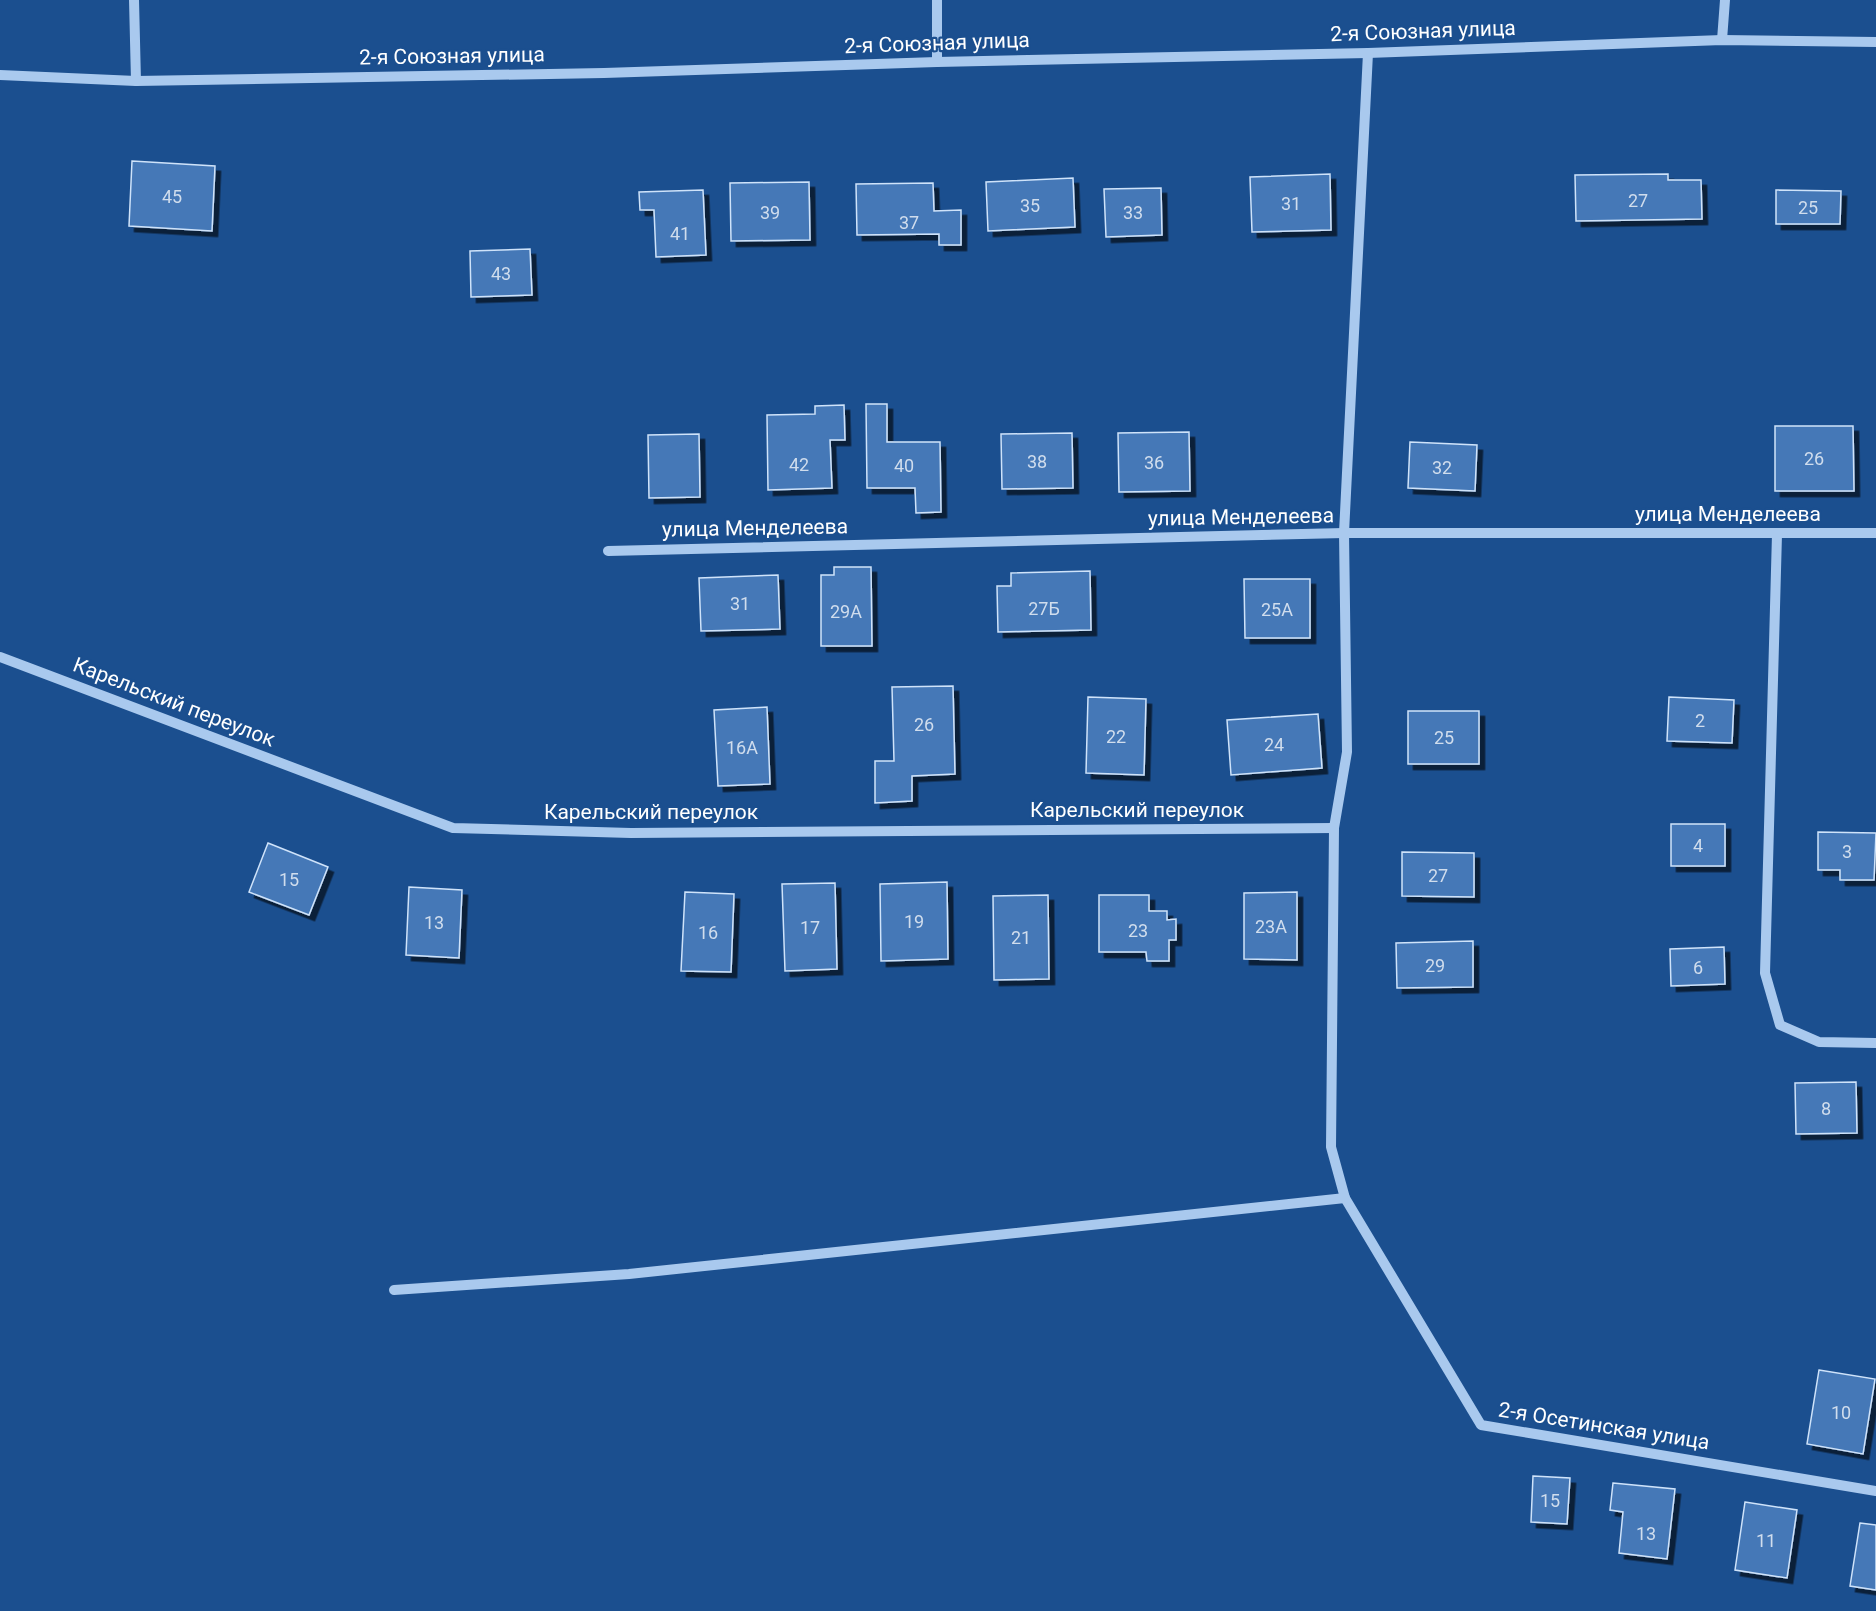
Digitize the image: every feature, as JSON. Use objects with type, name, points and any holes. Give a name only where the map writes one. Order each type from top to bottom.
[{"type":"street","points":[[134,0],[136,81]]},
{"type":"street","points":[[937,0],[938,62]]},
{"type":"street","points":[[1722,40],[1725,0]]},
{"type":"street","name":"2-я Союзная улица","points":[[0,75],[136,81],[604,73],[938,62],[1368,53],[1722,40],[1876,42]]},
{"type":"street","name":"2-я Осетинская улица","points":[[1368,53],[1344,534],[1347,752],[1334,828],[1331,1147],[1345,1198],[1481,1425],[1876,1491]]},
{"type":"street","name":"улица Менделеева","points":[[608,552],[1344,534],[1876,533]]},
{"type":"street","points":[[1777,534],[1765,974],[1780,1025],[1819,1042],[1876,1043]]},
{"type":"street","name":"Карельский переулок","points":[[0,657],[453,828],[631,833],[1334,828]]},
{"type":"street","points":[[394,1290],[629,1274],[1345,1198]]},
{"type":"building","points":[[132,161],[215,166],[212,231],[129,226]]},
{"type":"building","points":[[1330,174],[1331,230],[1252,232],[1250,177]]},
{"type":"building","points":[[1668,174],[1668,180],[1701,180],[1702,219],[1576,221],[1575,175]]},
{"type":"building","points":[[1073,178],[1075,227],[988,231],[986,182]]},
{"type":"building","points":[[809,182],[810,240],[731,241],[730,183]]},
{"type":"building","points":[[933,183],[934,211],[961,210],[961,245],[939,245],[939,234],[857,235],[856,184]]},
{"type":"building","points":[[1161,188],[1162,235],[1106,237],[1104,189]]},
{"type":"building","points":[[703,190],[706,255],[656,257],[654,210],[640,210],[639,192]]},
{"type":"building","points":[[1776,190],[1841,191],[1840,224],[1776,224]]},
{"type":"building","points":[[530,249],[532,295],[471,297],[470,251]]},
{"type":"building","points":[[866,404],[887,404],[887,442],[940,442],[941,512],[916,513],[915,488],[867,488]]},
{"type":"building","points":[[844,405],[845,440],[830,440],[832,488],[768,490],[767,415],[815,414],[815,406]]},
{"type":"building","points":[[1775,426],[1853,426],[1854,491],[1775,491]]},
{"type":"building","points":[[1189,432],[1190,491],[1119,492],[1118,433]]},
{"type":"building","points":[[1072,433],[1073,488],[1002,489],[1001,434]]},
{"type":"building","points":[[699,434],[700,497],[649,498],[648,435]]},
{"type":"building","points":[[1410,442],[1477,445],[1475,491],[1408,488]]},
{"type":"building","points":[[834,567],[871,567],[872,646],[821,646],[821,575],[834,575]]},
{"type":"building","points":[[1090,571],[1091,630],[998,632],[997,586],[1011,586],[1011,573]]},
{"type":"building","points":[[778,575],[780,629],[701,631],[699,578]]},
{"type":"building","points":[[1244,579],[1310,579],[1310,638],[1245,638]]},
{"type":"building","points":[[953,686],[955,774],[912,776],[912,801],[875,803],[875,761],[894,761],[892,687]]},
{"type":"building","points":[[1088,697],[1146,699],[1144,775],[1086,773]]},
{"type":"building","points":[[1669,697],[1734,700],[1732,743],[1667,741]]},
{"type":"building","points":[[767,707],[770,784],[718,786],[714,710]]},
{"type":"building","points":[[1408,711],[1479,711],[1479,764],[1408,764]]},
{"type":"building","points":[[1318,714],[1322,768],[1231,775],[1227,720]]},
{"type":"building","points":[[1671,824],[1725,824],[1725,866],[1671,866]]},
{"type":"building","points":[[1818,832],[1876,833],[1874,880],[1840,880],[1840,870],[1818,870]]},
{"type":"building","points":[[268,843],[328,867],[309,915],[249,892]]},
{"type":"building","points":[[1402,852],[1474,853],[1474,897],[1402,896]]},
{"type":"building","points":[[947,882],[948,959],[881,961],[880,884]]},
{"type":"building","points":[[835,883],[837,969],[785,971],[782,884]]},
{"type":"building","points":[[409,887],[462,890],[459,958],[406,955]]},
{"type":"building","points":[[685,892],[734,894],[731,972],[681,971]]},
{"type":"building","points":[[1297,892],[1297,960],[1244,959],[1244,893]]},
{"type":"building","points":[[1048,895],[1049,979],[994,980],[993,896]]},
{"type":"building","points":[[1099,895],[1149,895],[1149,911],[1167,911],[1167,920],[1176,919],[1176,940],[1169,940],[1169,961],[1147,961],[1146,952],[1099,952]]},
{"type":"building","points":[[1473,941],[1473,987],[1397,988],[1396,943]]},
{"type":"building","points":[[1724,947],[1725,984],[1671,986],[1670,949]]},
{"type":"building","points":[[1856,1082],[1857,1133],[1796,1134],[1795,1083]]},
{"type":"building","points":[[1819,1370],[1875,1379],[1863,1454],[1807,1444]]},
{"type":"building","points":[[1533,1476],[1570,1478],[1567,1524],[1531,1522]]},
{"type":"building","points":[[1613,1483],[1675,1489],[1667,1559],[1619,1553],[1623,1512],[1610,1510]]},
{"type":"building","points":[[1745,1502],[1797,1510],[1787,1578],[1735,1570]]},
{"type":"building","points":[[1860,1523],[1876,1525],[1876,1590],[1850,1586]]}]
